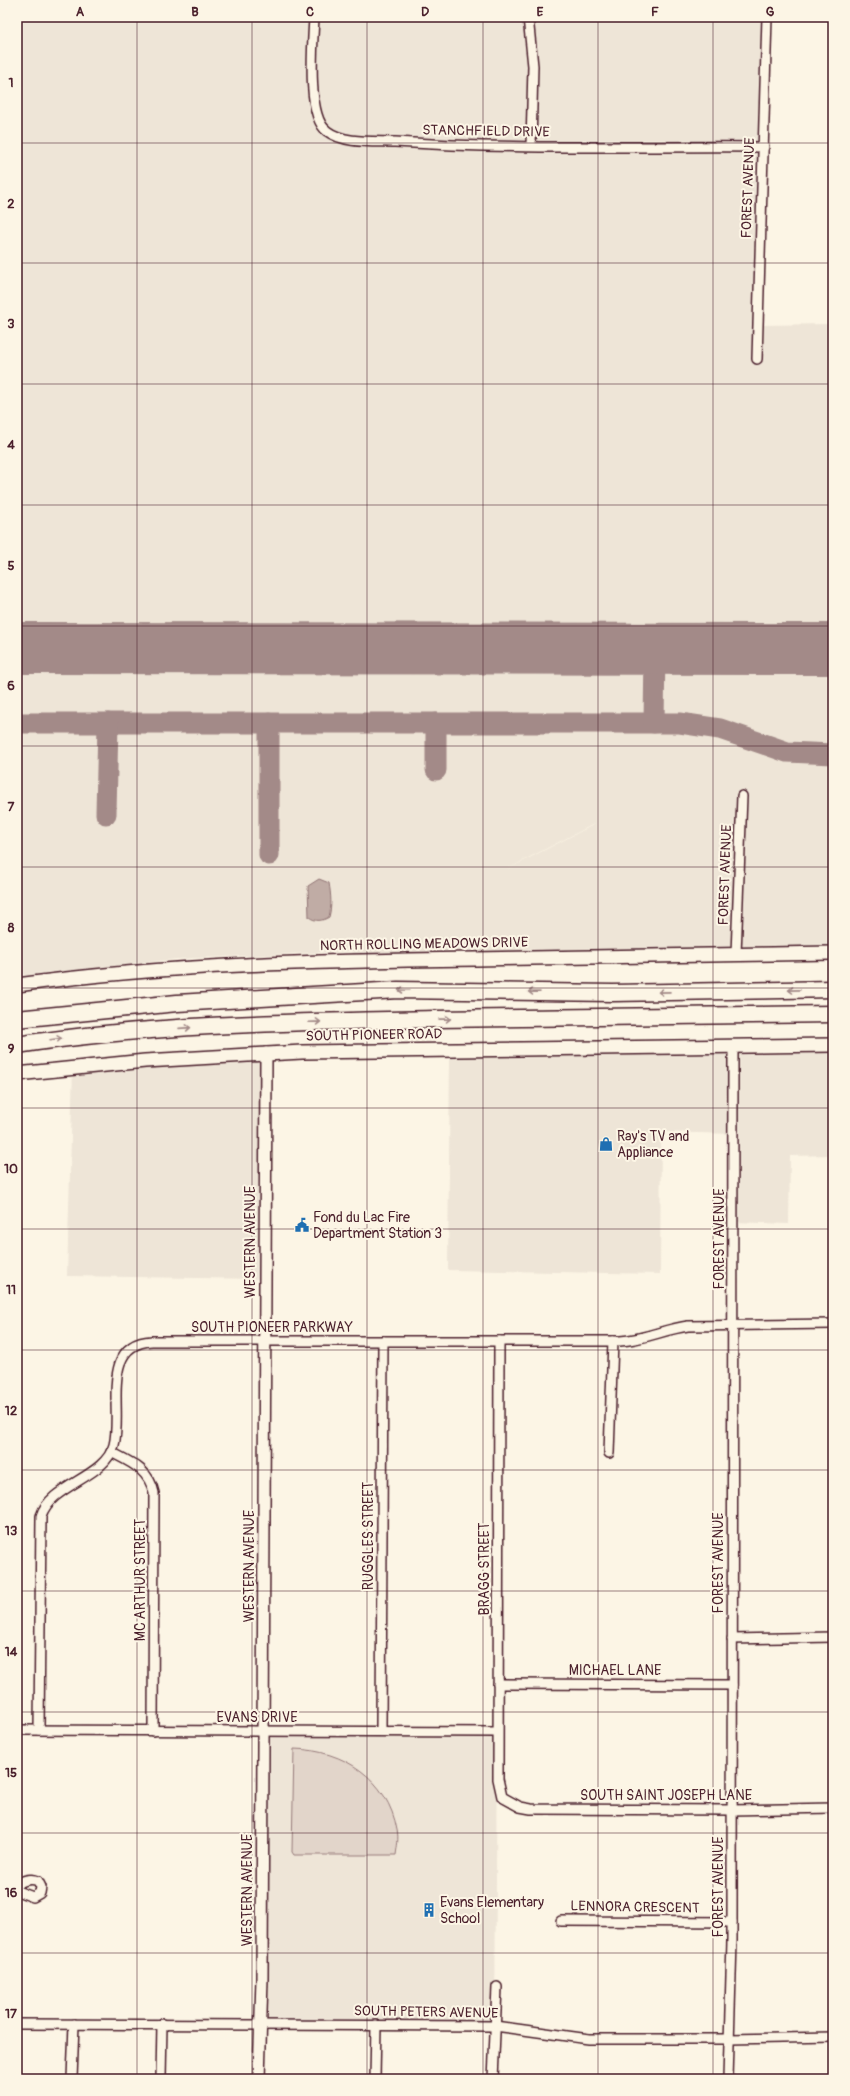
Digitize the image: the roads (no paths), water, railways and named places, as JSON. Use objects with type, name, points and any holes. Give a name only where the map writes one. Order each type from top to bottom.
[{"type":"highway","points":[[17,1019],[177,1003],[398,990],[613,992],[833,989]]},
{"type":"highway","points":[[17,1045],[53,1039],[133,1032],[318,1022],[833,1014]]},
{"type":"main road","name":"NORTH ROLLING MEADOWS DRIVE","points":[[17,985],[81,977],[186,968],[336,961],[833,953]]},
{"type":"main road","name":"SOUTH PIONEER ROAD","points":[[17,1074],[145,1061],[266,1053],[833,1045]]},
{"type":"street","name":"STANCHFIELD DRIVE","points":[[314,17],[312,81],[317,117],[326,131],[342,138],[436,145],[764,147]]},
{"type":"street","points":[[528,17],[532,66],[531,146]]},
{"type":"street","name":"FOREST AVENUE","points":[[757,359],[767,17]]},
{"type":"street","name":"FOREST AVENUE","points":[[736,954],[742,796]]},
{"type":"street","name":"FOREST AVENUE","points":[[728,2079],[732,1922],[733,1046]]},
{"type":"street","name":"WESTERN AVENUE","points":[[258,2079],[260,2025],[263,1731],[266,1053]]},
{"type":"street","name":"SOUTH PIONEER PARKWAY","points":[[111,1452],[115,1439],[117,1370],[122,1358],[131,1347],[140,1343],[152,1341],[613,1341],[637,1340],[685,1327],[833,1324]]},
{"type":"street","name":"RUGGLES STREET","points":[[381,1732],[383,1341]]},
{"type":"street","name":"BRAGG STREET","points":[[499,1341],[498,1779],[502,1797]]},
{"type":"street","points":[[609,1453],[613,1341]]},
{"type":"street","points":[[39,1730],[41,1514],[50,1500],[102,1463],[111,1452]]},
{"type":"street","name":"MC ARTHUR STREET","points":[[111,1452],[141,1469],[149,1479],[154,1493],[153,1731]]},
{"type":"street","points":[[732,1639],[833,1637]]},
{"type":"street","name":"MICHAEL LANE","points":[[498,1684],[732,1685]]},
{"type":"street","name":"EVANS DRIVE","points":[[17,1730],[498,1732]]},
{"type":"street","name":"SOUTH SAINT JOSEPH LANE","points":[[502,1797],[520,1807],[531,1809],[732,1810],[833,1808]]},
{"type":"street","points":[[17,1884],[28,1879],[34,1879],[38,1881],[41,1887],[40,1893],[33,1897],[17,1891]]},
{"type":"street","name":"LENNORA CRESCENT","points":[[561,1921],[732,1922]]},
{"type":"street","points":[[493,2079],[497,1987]]},
{"type":"street","name":"SOUTH PETERS AVENUE","points":[[17,2024],[495,2026],[588,2039],[729,2040],[833,2037]]},
{"type":"street","points":[[72,2079],[74,2024]]},
{"type":"street","points":[[161,2079],[162,2024]]},
{"type":"street","points":[[375,2079],[376,2025]]},
{"type":"place","name":"Ray's TV and Appliance","points":[[606,1144]]},
{"type":"place","name":"Fond du Lac Fire Department Station 3","points":[[302,1225]]},
{"type":"place","name":"Evans Elementary School","points":[[429,1910]]}]
